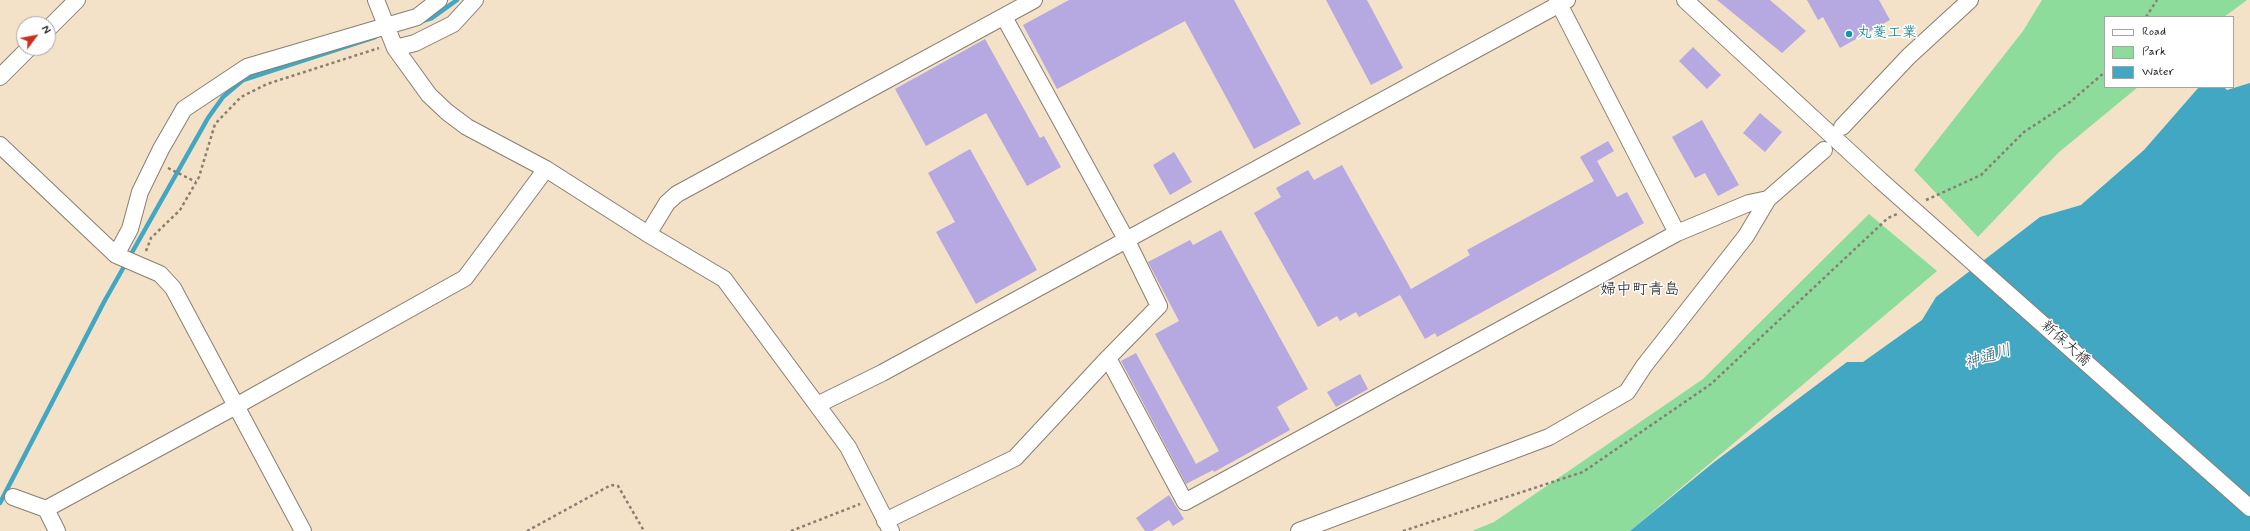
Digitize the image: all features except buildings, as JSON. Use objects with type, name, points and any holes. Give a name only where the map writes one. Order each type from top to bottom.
[{"type":"street","points":[[56,21],[77,0]]},
{"type":"street","points":[[376,0],[385,27],[394,46],[429,95],[446,112],[467,127],[546,169],[648,234],[724,279],[819,404],[848,447],[888,526],[1015,458],[1108,358],[1159,306],[1127,241],[1004,17]]},
{"type":"street","points":[[116,255],[130,229],[140,192],[155,161],[184,109],[247,67],[418,17],[439,0]]},
{"type":"street","points":[[394,46],[415,43],[453,24],[475,0]]},
{"type":"street","points":[[648,234],[667,203],[677,194],[1034,0]]},
{"type":"street","name":"新保大橋","points":[[1685,0],[1880,180],[2250,508]]},
{"type":"street","points":[[1842,127],[1909,56],[1970,0]]},
{"type":"street","points":[[819,404],[882,373],[1127,241],[1561,1],[1677,233]]},
{"type":"street","points":[[0,77],[21,56]]},
{"type":"street","points":[[0,145],[116,255],[160,274],[174,288],[303,531]]},
{"type":"street","points":[[1299,531],[1549,437],[1626,392],[1644,366],[1746,236],[1768,200],[1824,150]]},
{"type":"street","points":[[46,509],[236,406],[465,278],[546,169]]},
{"type":"street","points":[[1108,358],[1185,502],[1677,233],[1749,203],[1768,200]]},
{"type":"street","points":[[13,497],[46,509],[57,531]]},
{"type":"path","points":[[2147,16],[2157,0]]},
{"type":"path","points":[[140,266],[152,238],[180,210],[196,182],[215,124],[241,97],[267,84],[394,46]]},
{"type":"path","points":[[1924,202],[1981,174],[2024,132],[2070,102],[2104,73]]},
{"type":"path","points":[[155,161],[196,182]]},
{"type":"path","points":[[1403,531],[1583,472],[1711,384],[1888,218],[1902,212]]},
{"type":"path","points":[[527,531],[611,485],[618,486],[644,531]]},
{"type":"path","points":[[791,531],[874,498]]},
{"type":"green space","points":[[2042,0],[2247,0],[2225,16],[2104,16],[2104,88],[2137,88],[2058,153],[1978,237],[1914,170],[2023,31]]},
{"type":"green space","points":[[1869,214],[1937,271],[1630,531],[1472,531],[1494,522],[1703,379]]},
{"type":"water","name":"神通川","points":[[2250,83],[2250,531],[1630,531],[1713,463],[1847,362],[1863,362],[1922,320],[1936,297],[2040,217],[2081,205],[2144,150],[2198,88],[2225,88],[2227,90]]},
{"type":"waterway","points":[[422,21],[432,18],[457,0]]},
{"type":"waterway","points":[[0,503],[104,302],[208,118],[223,97],[243,80],[375,37]]},
{"type":"place","name":"丸菱工業","points":[[1849,34]]},
{"type":"district","name":"婦中町青島","points":[[1640,291]]}]
